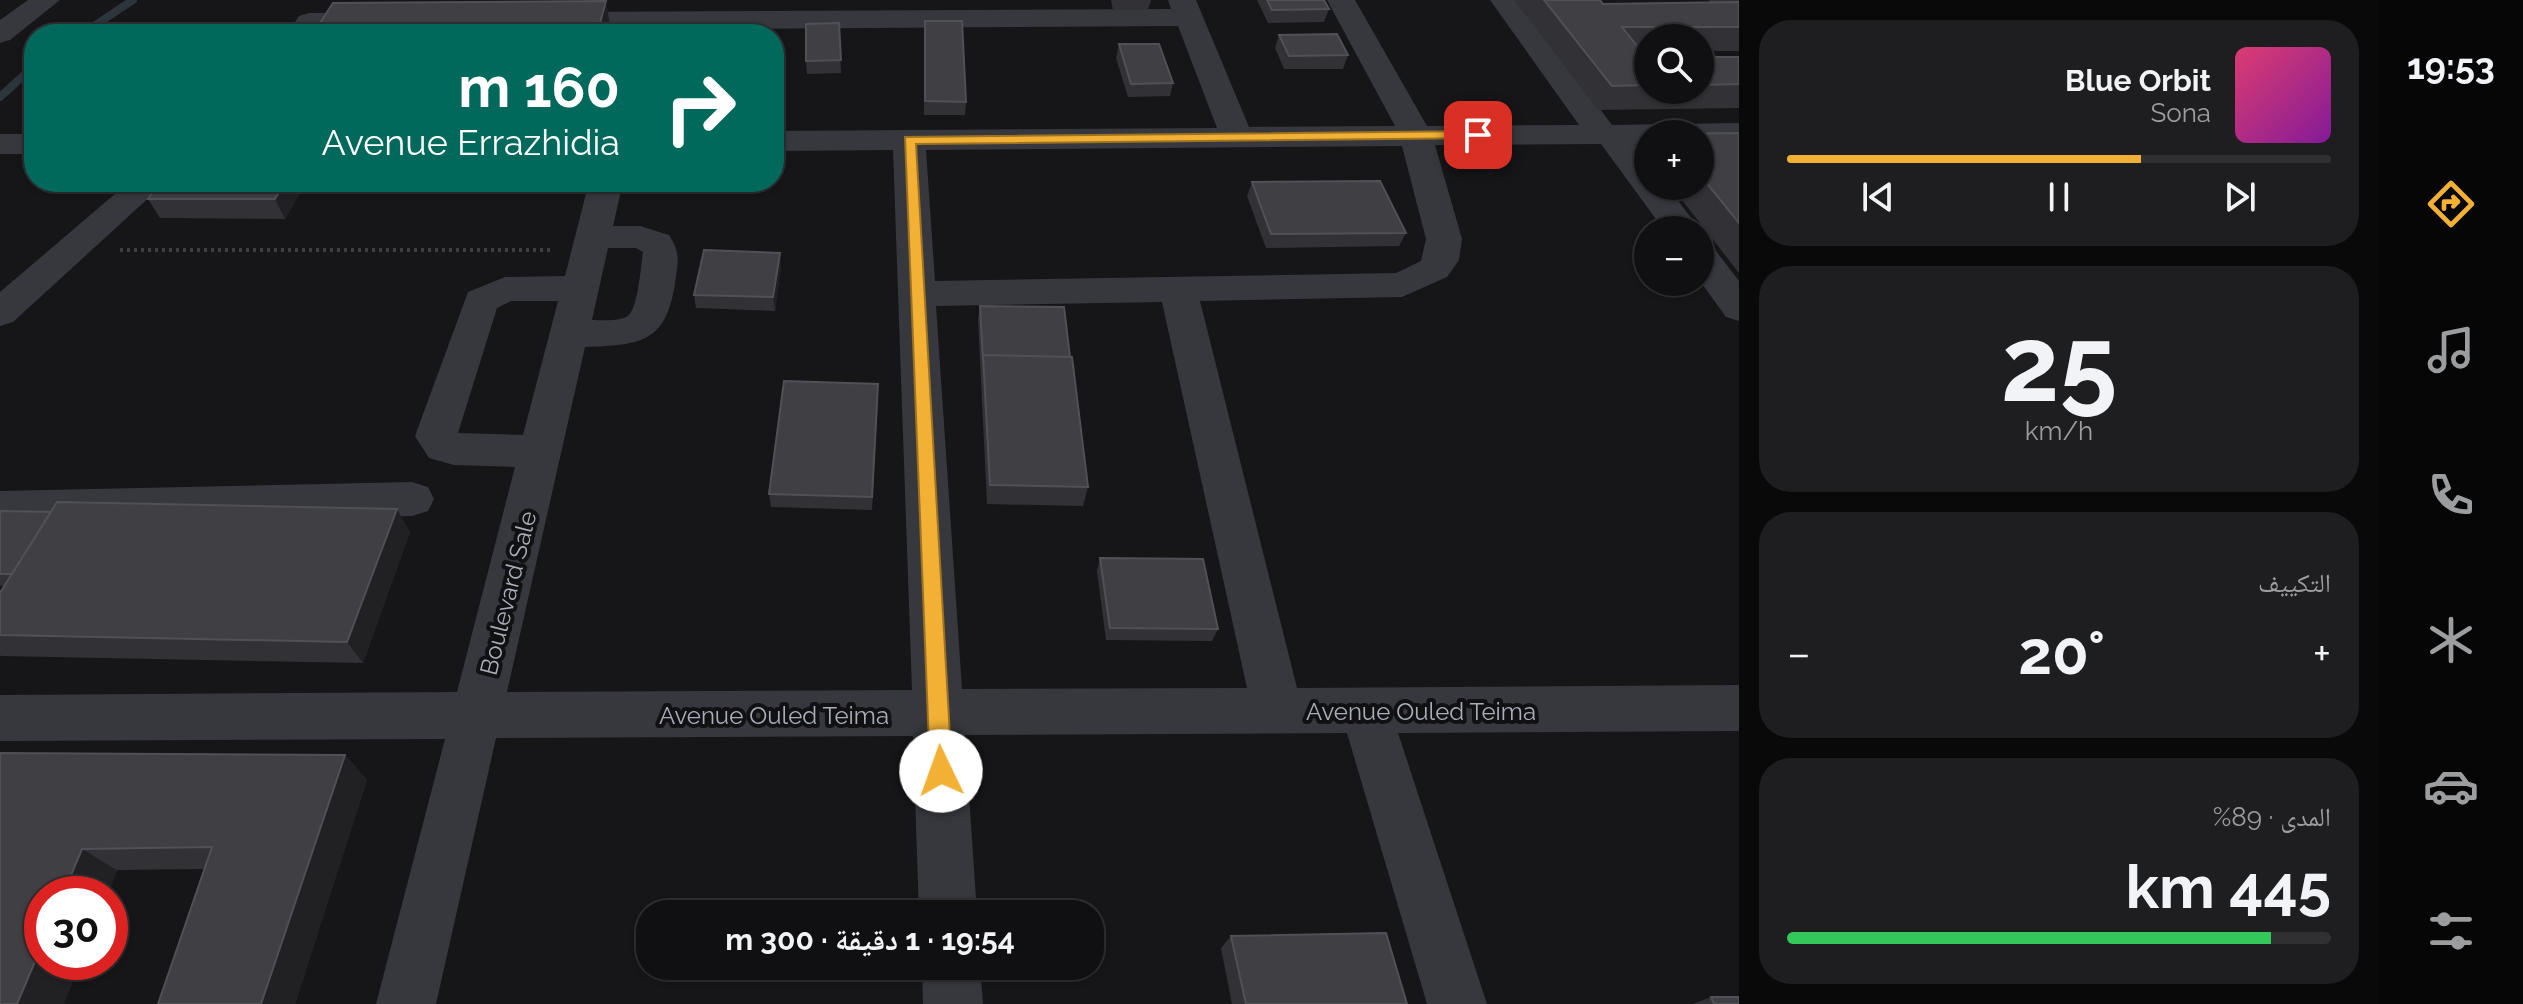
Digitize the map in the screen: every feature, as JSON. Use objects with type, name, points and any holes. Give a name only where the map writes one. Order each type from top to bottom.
[{"type":"street","points":[[0,13],[17,0]]},
{"type":"street","points":[[0,34],[46,0]]},
{"type":"street","points":[[307,24],[330,0]]},
{"type":"street","points":[[917,294],[1402,285],[1425,275],[1441,260],[1444,239],[1416,136],[1341,0]]},
{"type":"street","points":[[1504,0],[1634,167]]},
{"type":"street","points":[[531,21],[1186,8],[1236,136]]},
{"type":"street","points":[[361,24],[404,21]]},
{"type":"street","points":[[1714,133],[1739,133]]},
{"type":"street","points":[[784,141],[1634,134]]},
{"type":"street","points":[[909,140],[947,900]]},
{"type":"street","points":[[0,144],[24,144]]},
{"type":"street","points":[[0,313],[138,192]]},
{"type":"street","name":"Boulevard Sale","points":[[406,1004],[604,192]]},
{"type":"street","points":[[542,452],[454,449],[444,447],[436,436],[481,301],[640,237],[656,243],[661,252],[650,319],[642,328],[630,332],[570,334]]},
{"type":"street","points":[[1714,274],[1739,308]]},
{"type":"street","points":[[1178,289],[1278,712]]},
{"type":"street","points":[[0,508],[412,499]]},
{"type":"street","name":"Avenue Ouled Teima","points":[[0,718],[1739,708]]},
{"type":"street","points":[[1366,712],[1457,1004]]},
{"type":"street","points":[[952,980],[953,1004]]},
{"type":"path","points":[[71,251],[588,258]]},
{"type":"building","points":[[1267,0],[1324,0],[1329,9],[1272,10]]},
{"type":"building","points":[[1544,0],[1600,0],[1603,4],[1739,2],[1739,27],[1634,24],[1634,27],[1622,27],[1634,42],[1634,85],[1612,86]]},
{"type":"building","points":[[606,1],[600,24],[319,24],[333,3]]},
{"type":"building","points":[[925,21],[962,21],[966,102],[925,101]]},
{"type":"building","points":[[839,23],[841,60],[806,61],[806,24]]},
{"type":"building","points":[[1337,34],[1348,55],[1289,56],[1279,35]]},
{"type":"building","points":[[1119,44],[1159,44],[1173,83],[1131,84]]},
{"type":"building","points":[[1714,57],[1739,57],[1739,84],[1714,85]]},
{"type":"building","points":[[1714,133],[1739,133],[1739,223],[1714,192]]},
{"type":"building","points":[[1380,181],[1406,233],[1271,234],[1252,182]]},
{"type":"building","points":[[153,192],[279,192],[275,199],[148,199]]},
{"type":"building","points":[[704,250],[780,253],[773,297],[694,295]]},
{"type":"building","points":[[980,306],[1064,307],[1070,357],[983,355],[983,361]]},
{"type":"building","points":[[983,355],[1072,357],[1088,487],[990,485]]},
{"type":"building","points":[[784,381],[878,384],[872,497],[769,494]]},
{"type":"building","points":[[57,502],[397,509],[347,642],[0,635],[0,593]]},
{"type":"building","points":[[0,511],[51,512],[12,574],[0,574]]},
{"type":"building","points":[[1100,558],[1203,559],[1218,629],[1110,628]]},
{"type":"building","points":[[0,753],[345,755],[261,1004],[158,1004],[212,847],[82,849],[71,876],[24,876],[24,980],[27,980],[17,1004],[0,1004]]},
{"type":"building","points":[[1386,933],[1407,1004],[1246,1004],[1231,936]]},
{"type":"building","points":[[1711,997],[1739,997],[1739,1004],[1714,1004]]},
{"type":"waterway","points":[[97,24],[133,0]]},
{"type":"waterway","points":[[0,97],[24,75]]},
{"type":"route","points":[[941,771],[909,140],[1478,135]]}]
